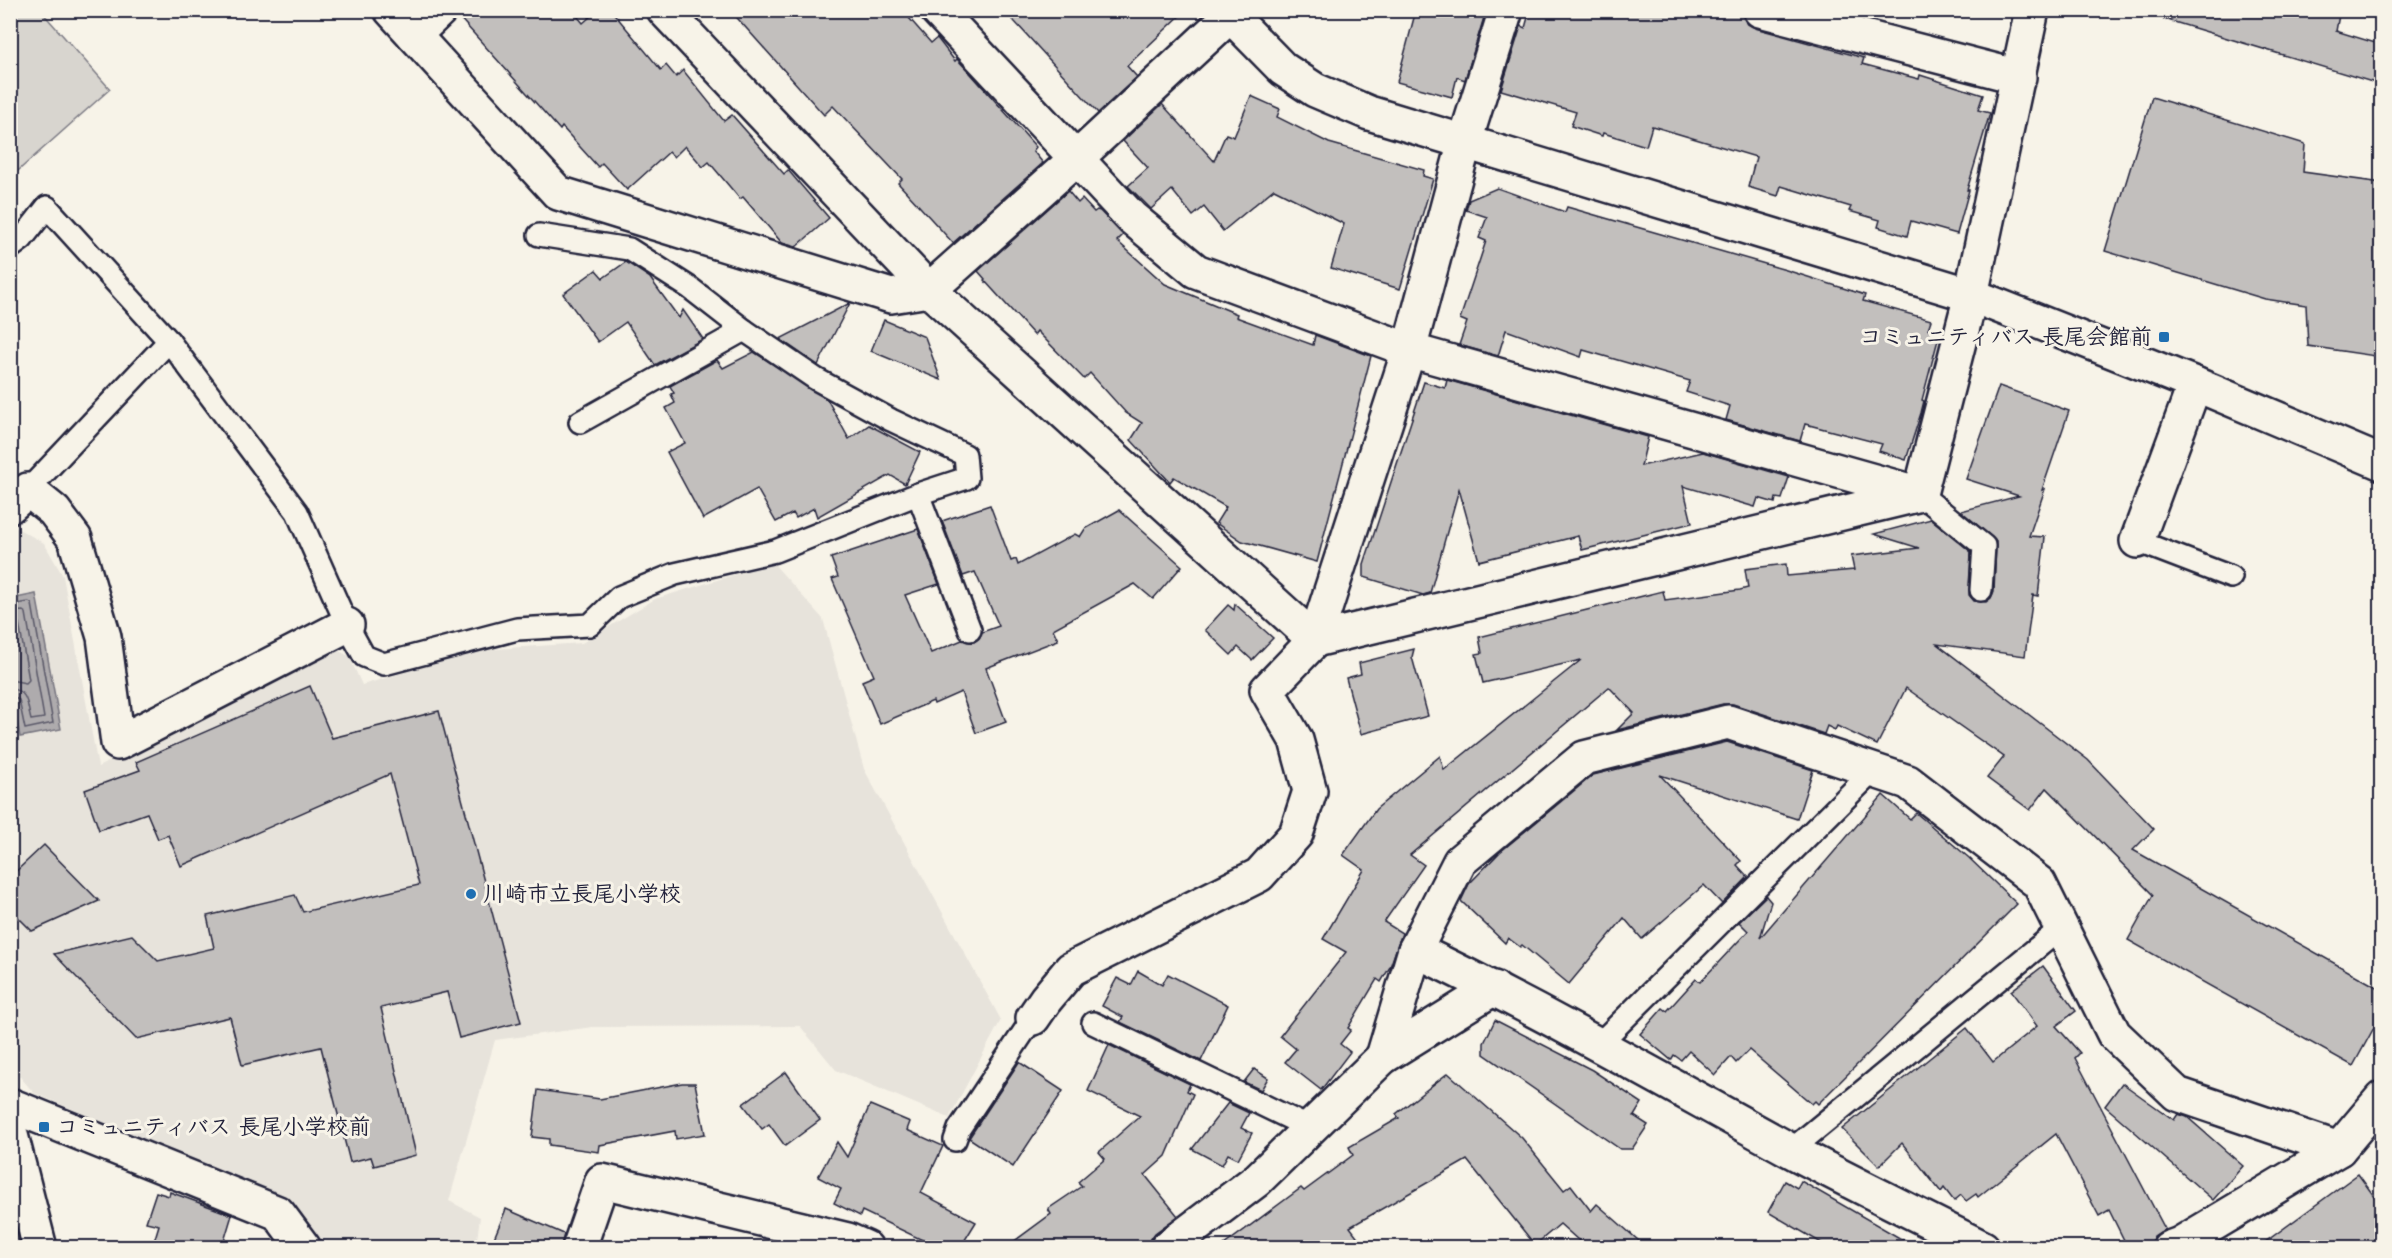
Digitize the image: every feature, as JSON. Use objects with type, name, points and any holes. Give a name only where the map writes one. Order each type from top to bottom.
[{"type":"street","points":[[391,10],[558,193],[891,296],[929,290],[1077,158],[1230,12],[1283,69],[1315,90],[1369,113],[1971,295],[2195,384],[2382,463]]},
{"type":"street","points":[[414,35],[440,10]]},
{"type":"street","points":[[664,10],[929,290],[1315,640]]},
{"type":"street","points":[[937,10],[1132,218],[1196,271],[1409,350],[1920,494]]},
{"type":"street","points":[[1033,1018],[1071,969],[1259,875],[1296,834],[1310,791],[1296,740],[1267,690],[1315,640],[1409,350],[1465,141],[1506,10]]},
{"type":"street","points":[[1760,10],[2019,77]]},
{"type":"street","points":[[1920,494],[1971,295],[2032,10]]},
{"type":"street","points":[[2137,541],[2195,384]]},
{"type":"street","points":[[1315,640],[1920,494]]},
{"type":"street","points":[[19,498],[54,511],[75,539],[104,637],[118,743],[347,625]]},
{"type":"street","points":[[1383,1057],[1415,950],[1460,861],[1584,758],[1728,722],[1908,782],[2039,883],[2114,1034],[2177,1094],[2339,1149]]},
{"type":"street","points":[[1415,950],[1494,988],[1791,1150],[1983,1248]]},
{"type":"street","points":[[1167,1248],[1257,1179],[1383,1057],[1494,988]]},
{"type":"street","points":[[2169,1248],[2180,1244],[2339,1149],[2382,1098]]},
{"type":"street","points":[[10,1105],[278,1213],[304,1248]]},
{"type":"street","points":[[10,1131],[40,1248]]},
{"type":"street","points":[[579,1248],[602,1181],[848,1240],[866,1248]]},
{"type":"lane","points":[[10,248],[22,239],[47,207],[169,342],[297,512],[347,625],[364,656],[384,664],[517,629],[590,625],[619,597],[675,574],[776,551],[918,494],[967,478],[965,455],[891,420],[816,379],[744,330],[690,288],[629,249],[538,235]]},
{"type":"lane","points":[[580,422],[744,330]]},
{"type":"lane","points":[[19,498],[169,342]]},
{"type":"lane","points":[[918,494],[970,630]]},
{"type":"lane","points":[[1920,494],[1984,546],[1981,590]]},
{"type":"lane","points":[[2137,541],[2230,577]]},
{"type":"lane","points":[[1599,1044],[1873,771]]},
{"type":"lane","points":[[1791,1150],[2060,929]]},
{"type":"lane","points":[[955,1140],[959,1129],[1033,1018]]},
{"type":"lane","points":[[1093,1023],[1310,1128]]},
{"type":"shaded area","points":[[11,10],[41,11],[110,89],[11,177]]},
{"type":"shaded area","name":"川崎市立長尾小学校","points":[[15,527],[44,543],[63,576],[98,767],[333,648],[349,656],[362,685],[481,650],[582,643],[655,599],[773,563],[823,619],[864,769],[1001,1020],[949,1118],[836,1070],[800,1026],[593,1027],[495,1040],[449,1201],[480,1217],[476,1247],[324,1248],[293,1203],[34,1093],[10,1065],[10,532]]},
{"type":"water","points":[[36,594],[61,729],[20,737],[11,687],[11,599]]},
{"type":"building","points":[[458,10],[572,10],[583,23],[598,10],[611,10],[661,70],[666,65],[676,77],[683,70],[724,121],[732,115],[784,174],[788,170],[829,218],[796,247],[782,243],[743,197],[740,199],[709,162],[703,167],[685,146],[674,157],[669,152],[627,190],[602,163],[598,167],[562,127],[560,130],[458,16]]},
{"type":"building","points":[[730,10],[902,10],[931,43],[937,38],[955,61],[957,59],[971,74],[1036,147],[1033,151],[1043,163],[953,243],[898,183],[902,179],[833,106],[824,115]]},
{"type":"building","points":[[1004,10],[1186,10],[1127,66],[1137,77],[1098,113]]},
{"type":"building","points":[[1416,10],[1477,10],[1485,14],[1465,80],[1457,77],[1452,97],[1397,82]]},
{"type":"building","points":[[1530,10],[1742,10],[1746,23],[1755,28],[1864,58],[1862,64],[1919,79],[1920,75],[1983,95],[1978,110],[1990,113],[1967,190],[1969,190],[1957,234],[1911,221],[1907,236],[1878,227],[1880,220],[1849,211],[1851,207],[1781,186],[1778,196],[1748,187],[1756,157],[1652,126],[1646,146],[1603,133],[1602,136],[1571,126],[1576,112],[1501,90],[1521,26],[1525,28]]},
{"type":"building","points":[[2162,10],[2323,10],[2339,15],[2336,31],[2382,45],[2382,85],[2161,18]]},
{"type":"building","points":[[1251,96],[1280,109],[1277,117],[1329,143],[1424,170],[1423,176],[1433,179],[1400,289],[1331,268],[1344,224],[1274,189],[1223,231],[1204,207],[1193,216],[1172,190],[1151,209],[1128,186],[1148,168],[1123,141],[1162,104],[1214,161],[1226,134],[1234,137]]},
{"type":"building","points":[[2152,97],[2305,144],[2303,172],[2382,183],[2382,357],[2308,346],[2306,305],[2265,299],[2105,251]]},
{"type":"building","points":[[1497,188],[1565,212],[1567,207],[1786,270],[1865,295],[1863,301],[1931,320],[1928,329],[1940,332],[1922,400],[1924,401],[1921,413],[1906,460],[1879,451],[1882,444],[1805,424],[1800,441],[1726,420],[1730,406],[1686,392],[1690,381],[1583,350],[1581,357],[1506,330],[1498,356],[1459,345],[1467,322],[1460,319],[1486,241],[1479,238],[1487,217],[1466,210],[1469,200]]},
{"type":"building","points":[[1068,191],[1078,203],[1082,199],[1094,212],[1100,211],[1123,235],[1117,241],[1165,284],[1237,314],[1236,317],[1313,345],[1315,335],[1371,356],[1317,562],[1242,541],[1216,523],[1226,507],[1174,477],[1170,482],[1131,440],[1142,423],[1126,413],[1090,373],[1084,379],[1037,331],[1034,335],[984,280],[978,271]]},
{"type":"building","points":[[626,262],[650,278],[679,318],[683,310],[703,339],[655,365],[626,322],[598,342],[563,294],[596,270],[603,278]]},
{"type":"building","points":[[850,303],[818,365],[780,339]]},
{"type":"building","points":[[884,320],[925,337],[941,380],[871,351]]},
{"type":"building","points":[[754,352],[827,399],[849,439],[869,425],[920,452],[905,484],[890,475],[817,517],[814,508],[796,518],[793,513],[776,522],[757,489],[703,519],[667,452],[685,443],[666,408],[675,403],[671,394],[674,393],[670,386],[717,360],[723,368]]},
{"type":"building","points":[[1447,380],[1648,437],[1641,466],[1703,452],[1789,477],[1782,499],[1776,498],[1775,503],[1758,498],[1755,507],[1683,486],[1692,523],[1582,550],[1578,536],[1479,561],[1459,489],[1430,593],[1423,595],[1364,577],[1364,564],[1424,382],[1445,388]]},
{"type":"building","points":[[1999,386],[2069,411],[2029,536],[2045,537],[2038,596],[2033,595],[2025,656],[1937,644],[2088,760],[2154,829],[2133,850],[2382,990],[2382,1013],[2353,1066],[2128,940],[2153,895],[2047,788],[2030,810],[1987,778],[2004,757],[1906,688],[1877,745],[1837,726],[1835,730],[1827,726],[1824,734],[1733,704],[1723,704],[1617,730],[1634,713],[1609,687],[1410,855],[1424,865],[1384,922],[1402,933],[1390,967],[1381,982],[1377,979],[1348,1028],[1351,1030],[1340,1044],[1350,1052],[1321,1090],[1285,1062],[1296,1049],[1280,1036],[1346,952],[1323,939],[1364,870],[1343,855],[1376,809],[1440,756],[1444,770],[1581,660],[1483,683],[1476,654],[1482,653],[1479,637],[1663,591],[1665,600],[1748,588],[1745,569],[1786,564],[1787,576],[1854,570],[1851,556],[1919,548],[1874,534],[1931,519],[1971,552],[1969,595],[1974,601],[1986,602],[1994,591],[1996,541],[1961,511],[2019,496],[1966,479]]},
{"type":"building","points":[[990,505],[1011,561],[1016,559],[1018,565],[1075,534],[1080,537],[1085,529],[1119,510],[1182,566],[1153,599],[1135,584],[1053,629],[1058,640],[986,668],[1006,722],[976,733],[961,692],[934,704],[933,701],[880,724],[862,681],[874,676],[832,579],[838,577],[831,558],[918,529],[939,584],[905,595],[931,653],[962,640],[974,642],[982,632],[999,626],[975,572],[963,576],[942,521]]},
{"type":"building","points":[[1235,604],[1273,638],[1252,660],[1238,647],[1231,655],[1205,630],[1228,605],[1234,610]]},
{"type":"building","points":[[1414,649],[1412,657],[1428,716],[1361,734],[1346,678],[1361,674],[1359,663]]},
{"type":"building","points":[[310,686],[332,738],[439,711],[521,1022],[459,1038],[447,992],[381,1008],[416,1155],[374,1166],[371,1157],[350,1162],[321,1047],[242,1065],[230,1017],[136,1039],[54,954],[132,935],[158,961],[214,948],[207,916],[295,895],[303,912],[419,885],[390,774],[181,866],[168,835],[158,839],[147,813],[99,830],[85,790],[140,770],[136,762]]},
{"type":"building","points":[[1727,742],[1813,770],[1797,819],[1660,775],[1741,861],[1737,865],[1748,877],[1722,904],[1704,885],[1642,939],[1624,918],[1569,984],[1522,945],[1520,947],[1508,938],[1505,943],[1461,901],[1469,884],[1500,852],[1593,775]]},
{"type":"building","points":[[1883,795],[1910,819],[1916,813],[1968,857],[2017,904],[1818,1104],[1815,1101],[1812,1104],[1749,1050],[1736,1063],[1731,1057],[1715,1075],[1689,1051],[1681,1060],[1674,1055],[1671,1060],[1640,1034],[1663,1008],[1667,1011],[1696,979],[1700,982],[1748,931],[1739,922],[1766,896],[1771,902],[1760,938]]},
{"type":"building","points":[[44,845],[99,901],[32,931],[10,909],[10,877]]},
{"type":"building","points":[[2043,966],[2076,1011],[2056,1026],[2080,1053],[2075,1058],[2165,1229],[2154,1236],[2151,1248],[2128,1248],[2109,1210],[2099,1216],[2056,1134],[1978,1197],[1976,1194],[1966,1201],[1961,1195],[1954,1201],[1944,1188],[1941,1192],[1902,1143],[1879,1166],[1842,1129],[1967,1028],[1993,1062],[2037,1026],[2011,991]]},
{"type":"building","points":[[1138,971],[1162,985],[1168,974],[1228,1005],[1201,1061],[1120,1022],[1123,1017],[1102,1006],[1117,978],[1131,985]]},
{"type":"building","points":[[1495,1020],[1592,1070],[1642,1103],[1634,1116],[1648,1125],[1632,1149],[1620,1149],[1484,1054],[1484,1043]]},
{"type":"building","points":[[1109,1045],[1190,1084],[1187,1091],[1193,1094],[1166,1156],[1145,1175],[1178,1216],[1155,1233],[1150,1240],[1149,1248],[1005,1248],[1051,1214],[1048,1209],[1082,1186],[1078,1182],[1105,1159],[1099,1152],[1140,1116],[1088,1091]]},
{"type":"building","points":[[1019,1062],[1063,1091],[1013,1167],[969,1138]]},
{"type":"building","points":[[1254,1069],[1268,1078],[1261,1090],[1244,1082]]},
{"type":"building","points":[[786,1072],[820,1120],[785,1146],[769,1124],[762,1129],[743,1104]]},
{"type":"building","points":[[1448,1073],[1522,1138],[1564,1190],[1571,1185],[1591,1211],[1597,1204],[1647,1248],[1587,1248],[1560,1224],[1535,1245],[1467,1160],[1350,1227],[1366,1248],[1220,1248],[1301,1188],[1304,1191],[1353,1155],[1349,1147],[1399,1118],[1396,1114]]},
{"type":"building","points":[[682,1083],[695,1083],[705,1134],[676,1139],[675,1131],[600,1145],[599,1152],[549,1145],[549,1139],[532,1137],[538,1090],[600,1099]]},
{"type":"building","points":[[2122,1083],[2174,1120],[2178,1114],[2187,1117],[2243,1166],[2213,1200],[2105,1106]]},
{"type":"building","points":[[1228,1103],[1249,1113],[1241,1128],[1252,1133],[1238,1159],[1228,1154],[1222,1165],[1192,1149]]},
{"type":"building","points":[[870,1105],[910,1122],[907,1130],[943,1146],[921,1193],[976,1222],[960,1248],[939,1248],[862,1211],[860,1216],[834,1203],[841,1189],[818,1177],[837,1142],[847,1157]]},
{"type":"building","points":[[2358,1174],[2382,1207],[2382,1237],[2367,1248],[2257,1248]]},
{"type":"building","points":[[1785,1181],[1797,1188],[1801,1181],[1917,1248],[1830,1248],[1768,1212]]},
{"type":"building","points":[[156,1192],[169,1196],[170,1192],[232,1215],[222,1248],[152,1248],[159,1225],[146,1222]]},
{"type":"building","points":[[506,1209],[564,1234],[561,1248],[490,1248]]},
{"type":"place","name":"コミュニティバス 長尾会館前","points":[[2164,337]]},
{"type":"place","name":"川崎市立長尾小学校","points":[[471,894]]},
{"type":"place","name":"コミュニティバス 長尾小学校前","points":[[44,1127]]}]
